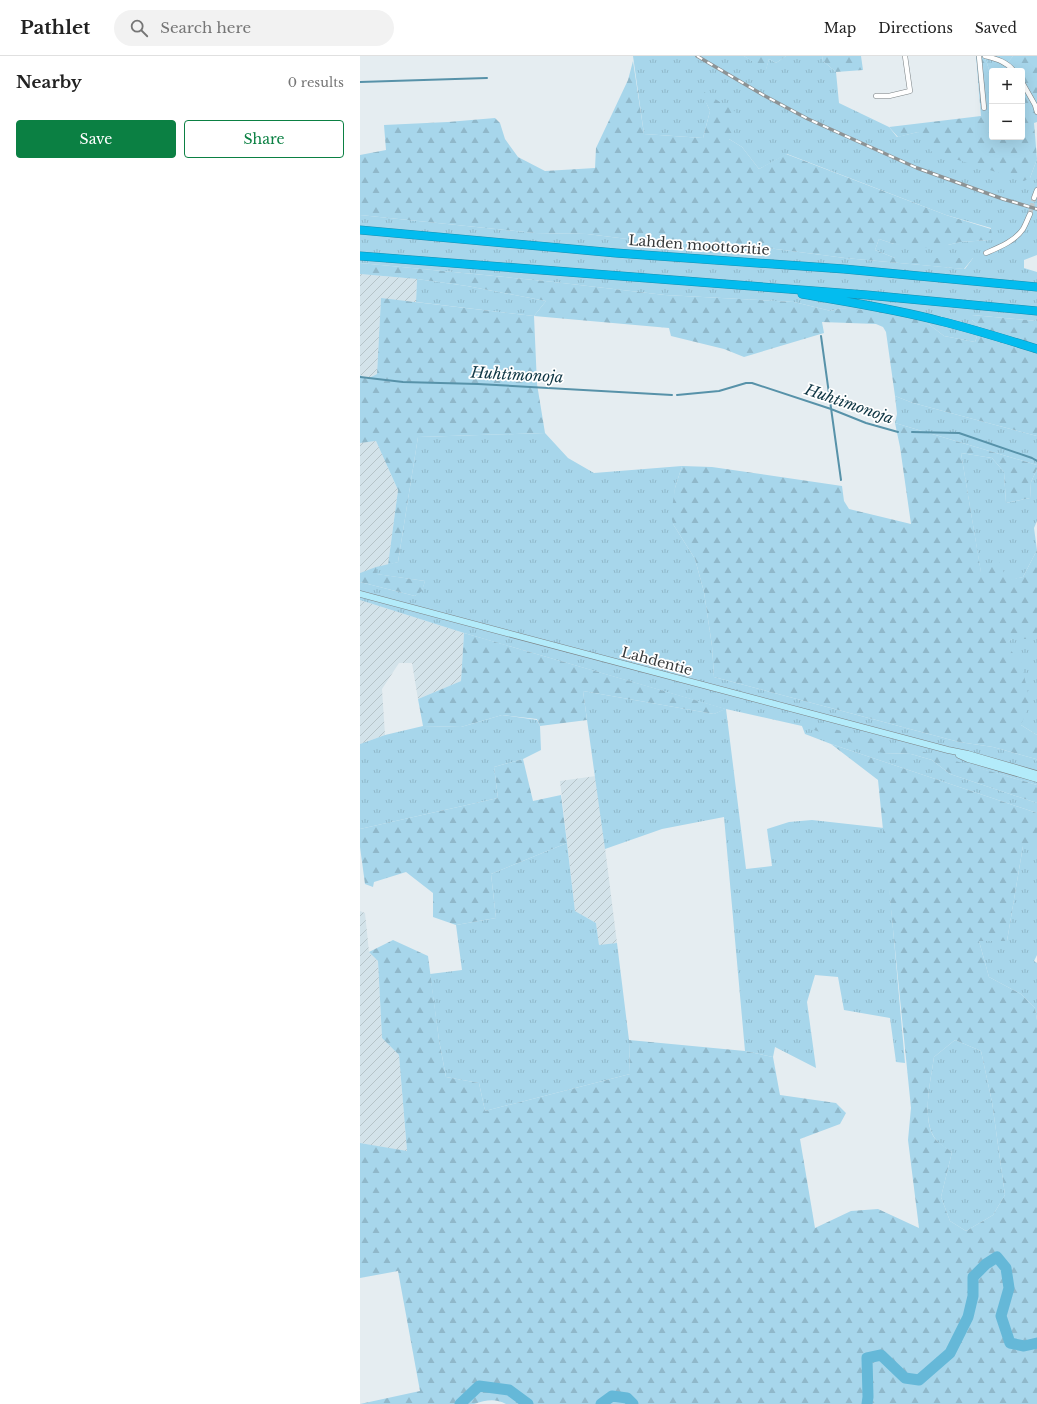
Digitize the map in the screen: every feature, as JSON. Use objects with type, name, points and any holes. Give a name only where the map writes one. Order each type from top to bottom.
[{"type":"highway","name":"Lahden moottoritie","points":[[360,230],[616,253],[844,269],[1035,287]]},
{"type":"highway","points":[[360,256],[868,294],[1037,311]]},
{"type":"highway","points":[[752,286],[865,304],[903,312],[1037,349]]},
{"type":"main road","name":"Lahdentie","points":[[360,594],[948,750],[968,754],[1037,774]]},
{"type":"main road","name":"Lahdentie","points":[[948,750],[968,759],[1037,779]]},
{"type":"street","points":[[876,96],[889,96],[910,92],[905,56]]},
{"type":"street","points":[[979,56],[984,108]]},
{"type":"street","points":[[985,56],[1000,59],[1012,68]]},
{"type":"street","points":[[1025,87],[1035,105],[1037,112]]},
{"type":"street","points":[[1034,198],[1037,190]]},
{"type":"street","points":[[986,253],[1005,245],[1015,238],[1023,229],[1030,214]]},
{"type":"shaded area","points":[[360,274],[417,279],[416,302],[381,299],[377,374],[367,379],[360,375]]},
{"type":"shaded area","points":[[376,441],[398,490],[388,565],[360,573],[360,443]]},
{"type":"shaded area","points":[[360,600],[464,633],[461,681],[418,699],[412,663],[399,663],[382,689],[385,735],[360,744]]},
{"type":"shaded area","points":[[596,776],[617,943],[599,946],[596,923],[575,911],[560,781]]},
{"type":"shaded area","points":[[360,911],[365,913],[369,952],[378,961],[382,1038],[399,1055],[407,1152],[360,1143]]},
{"type":"green space","points":[[633,56],[744,56],[766,69],[769,59],[776,63],[786,56],[822,56],[823,61],[836,72],[839,103],[889,127],[897,137],[918,132],[1030,178],[1037,159],[1037,255],[1024,260],[1024,268],[1037,272],[1037,321],[972,315],[972,320],[980,327],[975,342],[944,336],[926,322],[841,308],[831,311],[794,302],[665,295],[545,281],[360,263],[360,215],[535,233],[587,234],[652,242],[761,247],[845,258],[965,269],[973,258],[895,258],[875,250],[879,239],[894,244],[948,245],[960,242],[990,240],[991,228],[946,215],[787,154],[759,169],[742,147],[729,139],[706,102],[710,111],[703,138],[644,134]]},
{"type":"green space","points":[[744,56],[786,56],[776,63],[769,59],[766,70]]},
{"type":"green space","points":[[822,56],[861,56],[863,70],[836,72],[823,61]]},
{"type":"green space","points":[[976,56],[980,56],[986,60],[989,70],[989,140],[1025,140],[1025,68],[1003,68],[1013,56],[1037,56],[1037,122],[1034,123],[1037,159],[1030,178],[1024,181],[930,151],[927,136],[922,136],[918,132],[898,137],[889,127],[981,116]]},
{"type":"green space","points":[[980,56],[1013,56],[1003,68],[989,68],[989,70],[986,60]]},
{"type":"green space","points":[[633,61],[644,134],[703,138],[710,111],[704,92],[736,112],[734,132],[729,139],[742,147],[759,169],[786,154],[946,215],[991,229],[992,235],[990,240],[960,242],[921,248],[894,244],[879,239],[875,250],[895,258],[973,258],[964,269],[845,258],[761,247],[652,242],[587,234],[535,233],[360,215],[360,155],[386,150],[384,125],[495,118],[500,123],[505,139],[518,157],[545,171],[595,168],[596,148],[628,80]]},
{"type":"green space","points":[[360,263],[545,281],[665,295],[794,302],[831,311],[841,308],[885,312],[926,322],[944,336],[975,342],[980,327],[972,320],[972,315],[1037,321],[1037,436],[913,403],[895,396],[886,332],[883,327],[876,324],[822,322],[824,333],[744,357],[724,349],[671,336],[669,328],[534,316],[546,301],[467,286],[417,279],[360,274]]},
{"type":"green space","points":[[417,279],[467,286],[546,301],[534,316],[416,302]]},
{"type":"green space","points":[[381,298],[534,316],[537,384],[545,433],[418,437],[398,562],[388,565],[398,490],[376,441],[360,443],[360,375],[367,379],[377,374]]},
{"type":"green space","points":[[895,396],[913,403],[1037,436],[1037,465],[895,423],[897,414]]},
{"type":"green space","points":[[895,423],[1037,465],[1037,469],[1031,482],[1030,498],[1006,503],[1004,472],[992,458],[961,453],[981,572],[999,561],[1007,580],[1023,577],[1037,550],[1037,639],[1012,639],[1005,644],[1021,662],[1030,702],[1021,725],[1037,735],[1037,761],[1036,759],[993,747],[959,742],[714,677],[712,646],[704,592],[695,559],[673,524],[671,515],[675,488],[682,466],[712,467],[842,486],[844,501],[849,509],[911,524]]},
{"type":"green space","points":[[545,433],[568,458],[594,473],[682,466],[675,488],[673,524],[695,559],[704,592],[712,646],[714,677],[959,742],[993,747],[1036,759],[1037,785],[911,749],[883,753],[911,754],[932,760],[950,774],[1037,803],[1037,813],[831,744],[805,734],[802,726],[726,709],[746,869],[772,866],[767,829],[789,822],[812,820],[884,828],[905,1063],[896,1062],[890,1018],[844,1010],[838,977],[815,975],[807,1002],[816,1068],[775,1047],[773,1057],[745,1051],[724,817],[662,829],[605,849],[583,691],[714,714],[725,709],[464,633],[360,600],[360,582],[415,596],[422,590],[425,581],[376,574],[376,567],[398,562],[418,437]]},
{"type":"green space","points":[[961,453],[992,458],[1004,472],[1006,503],[1030,498],[1031,482],[1037,469],[1037,521],[1034,528],[1037,550],[1023,577],[1007,581],[981,573]]},
{"type":"green space","points":[[376,567],[377,574],[425,581],[422,591],[415,596],[360,582],[360,573]]},
{"type":"green space","points":[[464,633],[726,709],[714,714],[583,691],[587,720],[540,726],[537,719],[502,715],[461,727],[423,726],[418,699],[461,681]]},
{"type":"green space","points":[[1012,639],[1037,639],[1037,735],[1021,725],[1004,644]]},
{"type":"green space","points":[[502,715],[537,720],[540,726],[541,750],[523,759],[494,767],[498,798],[360,829],[360,744],[385,735],[423,726],[461,727]]},
{"type":"green space","points":[[805,724],[826,727],[925,752],[1037,785],[1037,803],[950,774],[932,760],[911,754],[883,753],[802,726]]},
{"type":"green space","points":[[831,744],[1037,813],[1037,846],[1023,846],[1007,941],[979,941],[989,977],[1021,994],[1035,1008],[1037,1020],[1037,1404],[506,1404],[490,1400],[474,1404],[360,1404],[420,1391],[398,1271],[360,1278],[360,1143],[407,1151],[399,1055],[382,1038],[378,961],[369,952],[393,940],[428,956],[439,1040],[446,1077],[479,1083],[485,1111],[630,1074],[629,1040],[745,1051],[773,1057],[780,1095],[836,1103],[846,1113],[840,1124],[800,1139],[815,1228],[851,1211],[878,1209],[919,1228],[908,1140],[911,1108],[878,780]],"holes":[[[955,1040],[981,1051],[992,1102],[1005,1195],[993,1215],[966,1231],[950,1221],[941,1197],[952,1152],[940,1144],[932,1133],[929,1124],[928,1101],[934,1057]]]},
{"type":"green space","points":[[523,759],[533,801],[561,795],[567,843],[491,874],[496,918],[456,925],[433,917],[433,893],[406,872],[374,882],[373,887],[365,884],[360,847],[360,829],[498,798],[494,767]]},
{"type":"green space","points":[[567,843],[575,911],[596,923],[599,945],[617,943],[629,1040],[630,1074],[485,1111],[479,1083],[446,1077],[439,1040],[430,974],[462,970],[456,925],[496,918],[491,874]]},
{"type":"green space","points":[[1023,846],[1037,846],[1037,955],[1034,961],[1037,963],[1037,1020],[1035,1008],[1021,994],[989,977],[979,941],[1007,941]]},
{"type":"green space","points":[[955,1040],[981,1051],[992,1102],[1005,1195],[993,1215],[966,1231],[950,1221],[941,1197],[952,1152],[937,1141],[932,1133],[928,1112],[929,1089],[934,1057]]},
{"type":"waterway","points":[[360,82],[487,78]]},
{"type":"waterway","name":"Huhtimonoja","points":[[821,336],[841,480]]},
{"type":"waterway","name":"Huhtimonoja","points":[[360,377],[403,382],[478,384],[672,395]]},
{"type":"waterway","name":"Huhtimonoja","points":[[677,395],[719,391],[746,383],[752,383],[831,409],[866,423],[898,432]]},
{"type":"waterway","name":"Huhtimonoja","points":[[912,432],[959,433],[1037,461]]},
{"type":"waterway","points":[[867,1404],[867,1358],[881,1355],[905,1378],[919,1380],[950,1353],[968,1317],[973,1296],[973,1277],[986,1264],[997,1257],[1006,1268],[1009,1288],[1001,1316],[1010,1343],[1024,1346],[1037,1343]]},
{"type":"waterway","points":[[460,1404],[479,1386],[509,1390],[528,1404]]},
{"type":"waterway","points":[[601,1404],[612,1396],[627,1398],[633,1404]]},
{"type":"tunnel","points":[[1030,214],[1034,198]]},
{"type":"railway","points":[[697,56],[765,96],[808,119],[917,168],[1003,199],[1037,209]]}]
